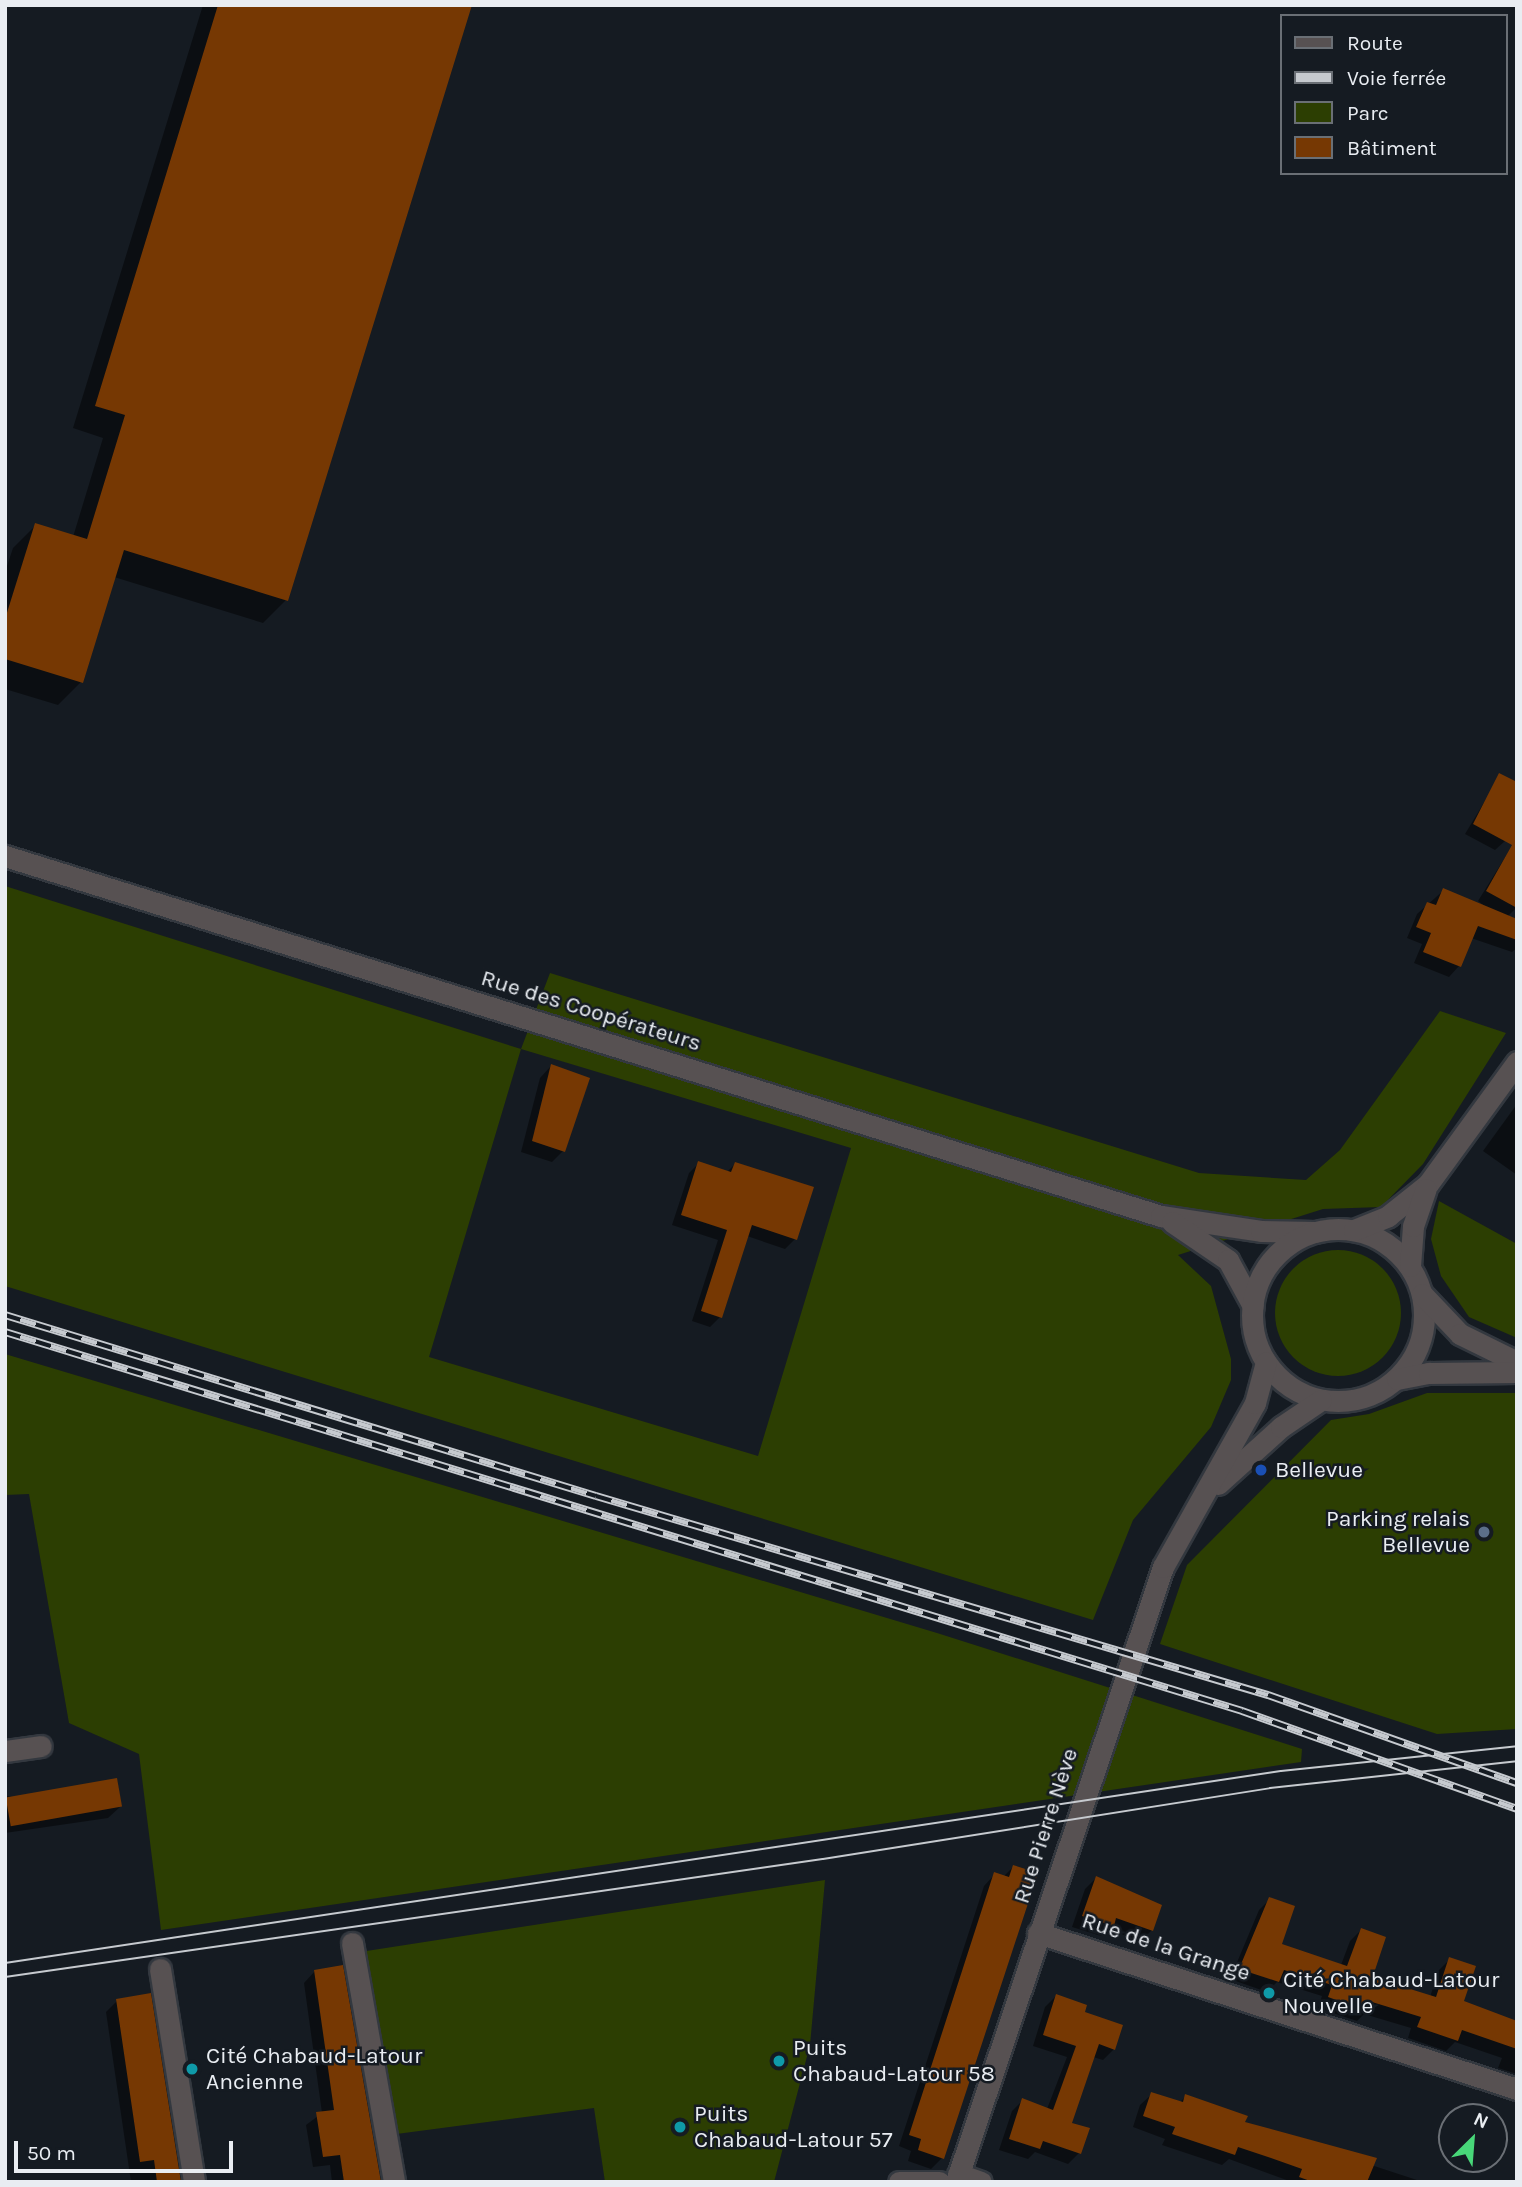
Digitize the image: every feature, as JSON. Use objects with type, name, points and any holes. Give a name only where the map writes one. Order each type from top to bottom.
[{"type":"street","name":"Rue des Coopérateurs","points":[[5,856],[1161,1216],[1261,1231],[1315,1232]]},
{"type":"street","points":[[1517,1062],[1428,1184],[1396,1211],[1354,1230],[1315,1232],[1292,1242],[1272,1259],[1259,1281],[1252,1306],[1253,1329],[1266,1362],[1290,1386],[1321,1400],[1356,1400],[1397,1379],[1429,1373],[1517,1372]]},
{"type":"street","points":[[1410,1266],[1415,1217],[1428,1184]]},
{"type":"street","name":"Rue des Coopérateurs","points":[[1161,1216],[1228,1260],[1252,1306]]},
{"type":"street","points":[[1354,1230],[1386,1242],[1410,1266],[1422,1294],[1460,1334],[1517,1362]]},
{"type":"street","points":[[1397,1379],[1421,1340],[1422,1294]]},
{"type":"street","name":"Rue Pierre Nève","points":[[951,2179],[1163,1567],[1207,1495],[1255,1404],[1266,1362]]},
{"type":"street","name":"Rue Pierre Nève","points":[[1207,1495],[1281,1427],[1321,1400]]},
{"type":"street","points":[[5,1751],[41,1746]]},
{"type":"street","name":"Rue de la Grange","points":[[1038,1933],[1517,2089]]},
{"type":"street","points":[[352,1943],[394,2182]]},
{"type":"street","points":[[160,1969],[194,2182]]},
{"type":"street","points":[[899,2182],[951,2179],[981,2182]]},
{"type":"green space","points":[[5,886],[521,1049],[550,973],[1199,1173],[1306,1180],[1340,1150],[1440,1011],[1506,1033],[1423,1164],[1381,1207],[1323,1209],[1178,1255],[1211,1286],[1231,1359],[1231,1380],[1211,1427],[1133,1520],[1093,1620],[5,1286]],"holes":[[[521,1049],[851,1148],[758,1456],[429,1357]]]},
{"type":"green space","points":[[1439,1201],[1517,1244],[1517,1338],[1469,1317],[1441,1276],[1431,1239]]},
{"type":"green space","points":[[1338,1250],[1362,1254],[1383,1268],[1397,1289],[1401,1313],[1397,1337],[1383,1358],[1362,1372],[1338,1376],[1314,1372],[1293,1358],[1279,1337],[1275,1313],[1279,1289],[1293,1268],[1314,1254]]},
{"type":"green space","points":[[5,1354],[937,1633],[1302,1749],[1301,1762],[161,1930],[139,1754],[69,1723],[29,1494],[5,1495]]},
{"type":"green space","points":[[1427,1393],[1517,1393],[1517,1729],[1437,1734],[1160,1644],[1187,1565],[1331,1420],[1369,1414]]},
{"type":"green space","points":[[825,1880],[810,2045],[774,2182],[605,2182],[594,2108],[389,2135],[360,1952]]},
{"type":"building","points":[[218,5],[472,5],[288,601],[124,550],[83,683],[5,659],[5,619],[35,523],[87,539],[125,415],[95,406]]},
{"type":"building","points":[[1499,773],[1517,782],[1517,908],[1486,891],[1512,845],[1473,824]]},
{"type":"building","points":[[1443,888],[1517,919],[1517,940],[1478,926],[1461,967],[1423,952],[1431,933],[1416,927],[1427,902],[1436,905]]},
{"type":"building","points":[[551,1064],[590,1078],[565,1152],[532,1141]]},
{"type":"building","points":[[698,1161],[731,1172],[735,1162],[814,1187],[797,1240],[752,1225],[722,1318],[701,1311],[727,1230],[681,1215]]},
{"type":"building","points":[[117,1778],[122,1807],[11,1826],[6,1798]]},
{"type":"building","points":[[1013,1865],[1038,1873],[944,2159],[918,2150],[921,2139],[909,2135],[994,1872],[1009,1877]]},
{"type":"building","points":[[1096,1876],[1162,1905],[1153,1931],[1116,1918],[1114,1926],[1082,1916]]},
{"type":"building","points":[[1269,1897],[1295,1906],[1282,1944],[1347,1966],[1361,1928],[1386,1937],[1373,1976],[1381,1980],[1436,1997],[1449,1957],[1476,1966],[1464,2001],[1517,2021],[1517,2049],[1462,2030],[1458,2041],[1417,2027],[1421,2017],[1372,2002],[1369,2012],[1328,1997],[1332,1985],[1284,1970],[1279,1982],[1239,1969]]},
{"type":"building","points":[[343,1965],[381,2182],[344,2182],[340,2155],[323,2157],[316,2112],[334,2110],[314,1970]]},
{"type":"building","points":[[151,1993],[181,2182],[157,2182],[154,2160],[140,2162],[116,1999]]},
{"type":"building","points":[[1056,1994],[1087,2005],[1085,2012],[1123,2025],[1115,2050],[1099,2044],[1072,2123],[1090,2128],[1081,2154],[1043,2141],[1040,2149],[1009,2139],[1022,2098],[1053,2110],[1076,2046],[1043,2035]]},
{"type":"building","points":[[1151,2092],[1183,2102],[1185,2094],[1248,2116],[1245,2122],[1377,2158],[1367,2182],[1313,2182],[1299,2177],[1302,2169],[1271,2158],[1238,2147],[1235,2155],[1172,2134],[1175,2127],[1143,2116]]},
{"type":"tram line","points":[[5,1963],[1281,1771],[1517,1746]]},
{"type":"tram line","points":[[5,1977],[823,1859],[1270,1788],[1517,1761]]},
{"type":"railway","points":[[5,1315],[596,1496],[1268,1695],[1517,1783]]},
{"type":"railway","points":[[5,1332],[1242,1711],[1517,1809]]},
{"type":"place","name":"Bellevue","points":[[1261,1470]]},
{"type":"place","name":"Parking relais Bellevue","points":[[1484,1532]]},
{"type":"place","name":"Cité Chabaud-Latour Nouvelle","points":[[1269,1993]]},
{"type":"place","name":"Puits Chabaud-Latour 58","points":[[779,2061]]},
{"type":"place","name":"Cité Chabaud-Latour Ancienne","points":[[192,2069]]},
{"type":"place","name":"Puits Chabaud-Latour 57","points":[[680,2127]]}]
